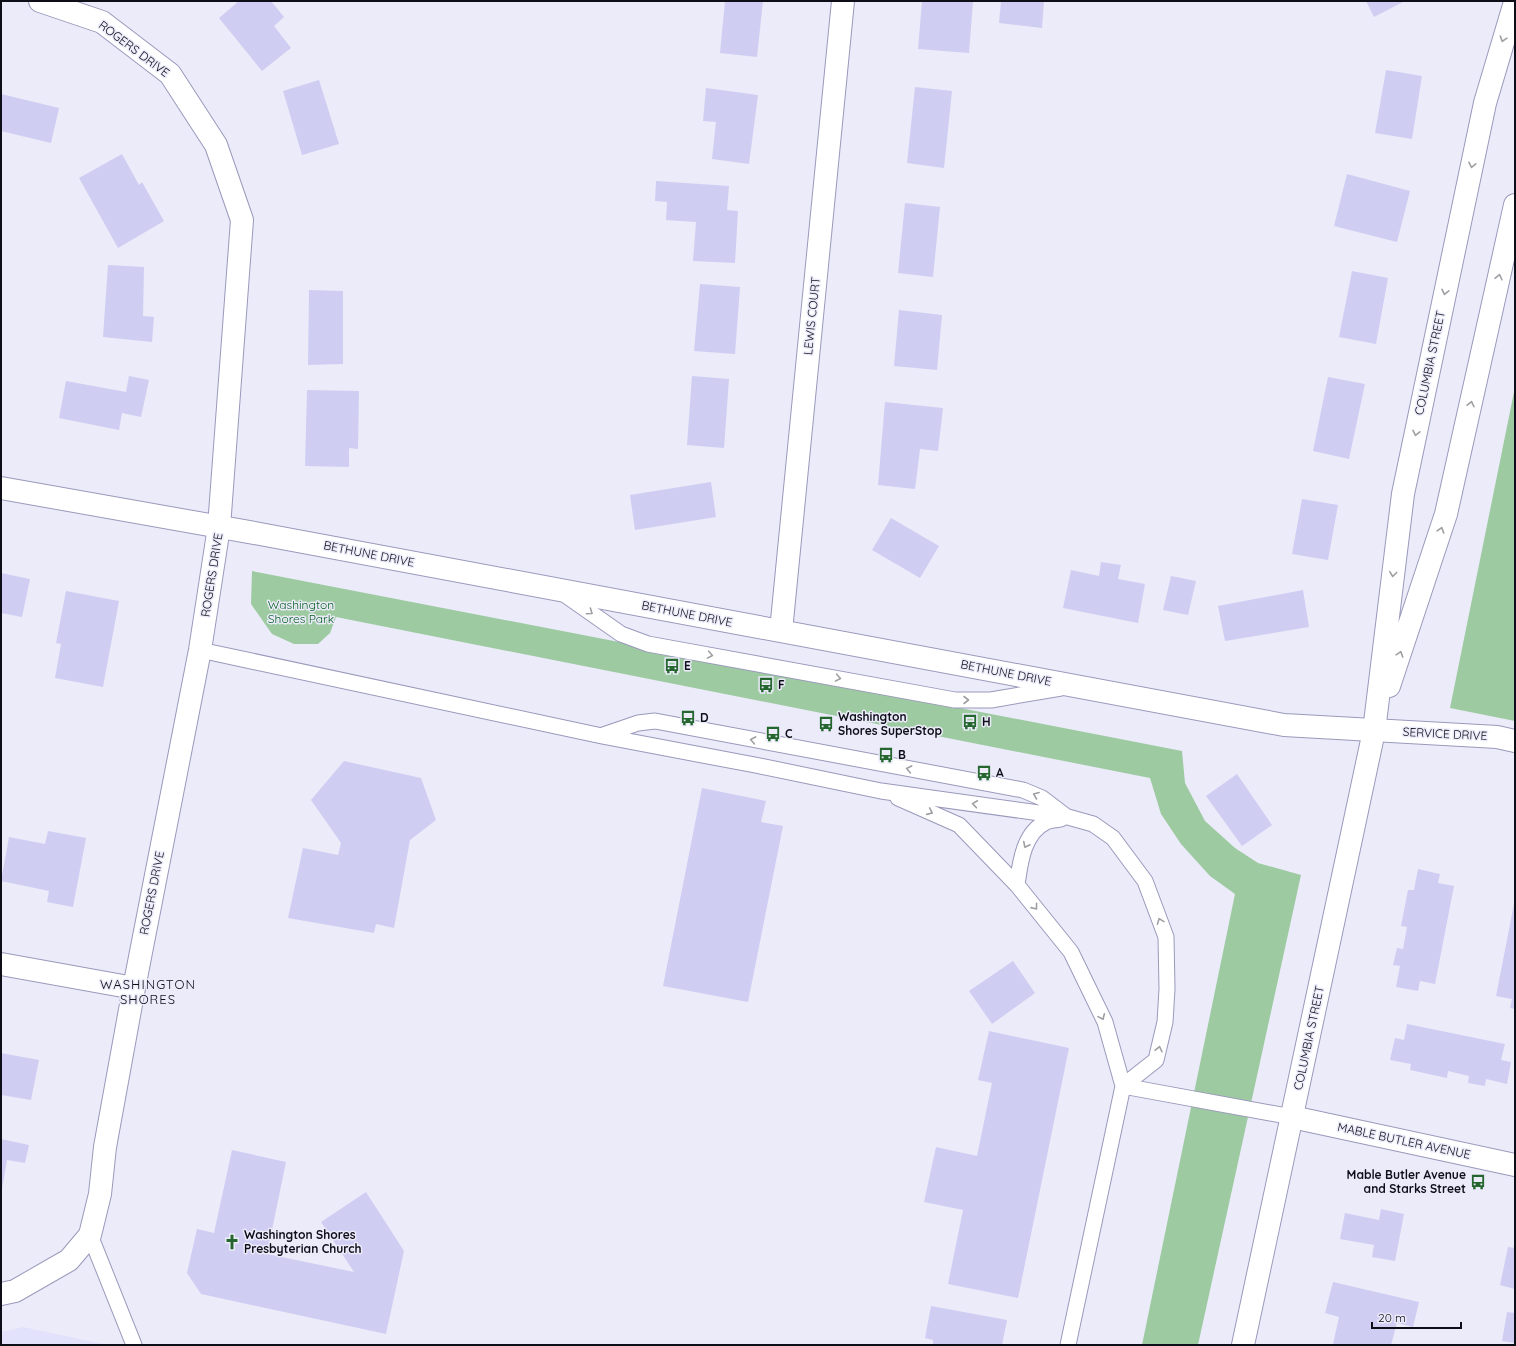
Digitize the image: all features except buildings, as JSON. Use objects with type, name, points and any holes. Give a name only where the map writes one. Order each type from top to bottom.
[{"type":"street","name":"ROGERS DRIVE","points":[[40,1],[102,22],[170,74],[216,145],[242,220],[220,527],[200,650],[134,988],[105,1147],[100,1194],[90,1235]]},
{"type":"street","name":"LEWIS COURT","points":[[781,631],[843,1]]},
{"type":"street","name":"COLUMBIA STREET","points":[[1243,1345],[1374,731],[1403,494],[1485,103],[1515,2]]},
{"type":"street","name":"COLUMBIA STREET","points":[[1374,731],[1446,514],[1515,205]]},
{"type":"street","name":"BETHUNE DRIVE","points":[[1,488],[220,527],[1284,725],[1374,731]]},
{"type":"street","name":"SERVICE DRIVE","points":[[1374,731],[1497,737],[1515,741]]},
{"type":"street","points":[[1,964],[134,988]]},
{"type":"street","name":"MABLE BUTLER AVENUE","points":[[1292,1117],[1515,1165]]},
{"type":"street","points":[[1,1294],[15,1291],[68,1260],[90,1235]]},
{"type":"lane","points":[[558,590],[621,634],[656,645],[955,700],[991,700],[1073,686]]},
{"type":"lane","points":[[200,650],[602,736],[881,791],[1068,817],[1093,824],[1113,838],[1144,881],[1166,937],[1167,989],[1165,1022],[1156,1060],[1123,1086]]},
{"type":"lane","points":[[602,736],[638,723],[655,721],[1023,790],[1042,798],[1068,817]]},
{"type":"lane","points":[[881,791],[959,825],[1016,885],[1071,952],[1104,1022],[1123,1086],[1068,1345]]},
{"type":"lane","points":[[1016,885],[1021,856],[1033,832],[1046,822],[1068,817]]},
{"type":"lane","points":[[1123,1086],[1292,1117]]},
{"type":"lane","points":[[90,1235],[134,1345]]},
{"type":"shaded area","points":[[23,1327],[108,1345],[1,1345],[1,1332]]},
{"type":"green space","points":[[1515,387],[1515,721],[1450,708]]},
{"type":"green space","name":"Washington Shores Park","points":[[252,571],[1182,751],[1185,783],[1205,821],[1235,848],[1258,863],[1301,875],[1198,1345],[1142,1345],[1235,894],[1210,876],[1181,844],[1161,814],[1150,778],[336,617],[330,633],[318,644],[294,644],[272,634],[251,604]]},
{"type":"place","name":"E","points":[[672,666]]},
{"type":"place","name":"F","points":[[766,685]]},
{"type":"place","name":"D","points":[[688,718]]},
{"type":"place","name":"H","points":[[970,722]]},
{"type":"place","name":"Washington Shores SuperStop","points":[[826,724]]},
{"type":"place","name":"C","points":[[773,734]]},
{"type":"place","name":"B","points":[[886,755]]},
{"type":"place","name":"A","points":[[984,773]]},
{"type":"place","name":"Mable Butler Avenue and Starks Street","points":[[1478,1182]]},
{"type":"place","name":"Washington Shores Presbyterian Church","points":[[232,1242]]},
{"type":"district","name":"WASHINGTON SHORES","points":[[148,992]]}]
